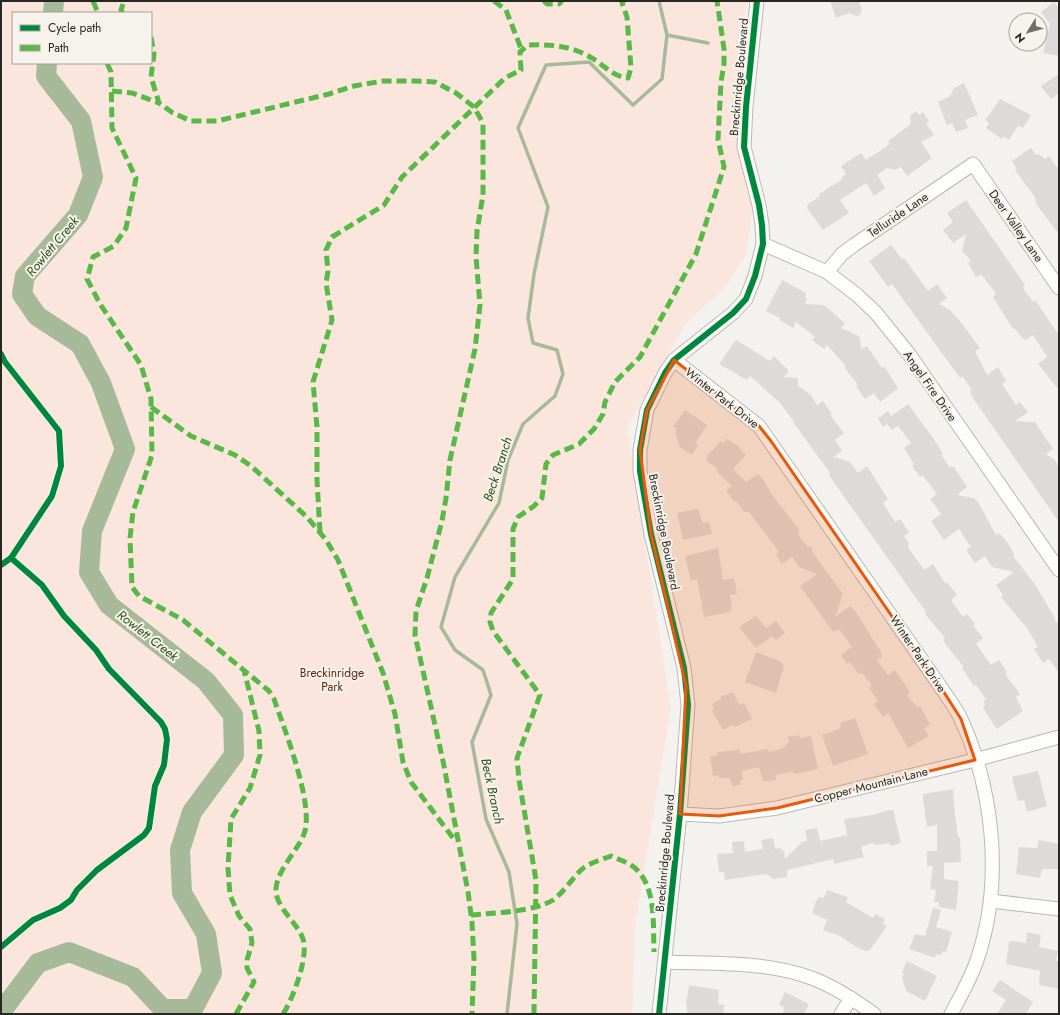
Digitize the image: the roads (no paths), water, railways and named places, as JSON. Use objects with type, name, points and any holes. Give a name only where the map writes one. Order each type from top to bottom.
[{"type":"street","name":"Breckinridge Boulevard","points":[[659,1014],[666,962],[680,814],[688,705],[684,668],[651,534],[640,471],[640,450],[647,410],[664,372],[674,360],[733,313],[746,298],[755,276],[763,244],[759,205],[744,147],[746,107],[757,1]]},
{"type":"street","name":"Telluride Lane","points":[[827,272],[842,254],[854,245],[973,164]]},
{"type":"street","name":"Deer Valley Lane","points":[[973,164],[1059,288]]},
{"type":"street","name":"Angel Fire Drive","points":[[763,244],[827,272],[856,294],[876,313],[893,333],[1059,570]]},
{"type":"street","name":"Winter Park Drive","points":[[674,360],[759,426],[771,441],[940,686],[961,719],[982,778],[993,854],[991,901],[978,956],[967,986],[951,1014]]},
{"type":"street","name":"Copper Mountain Lane","points":[[680,814],[719,816],[777,808],[976,760],[1059,737]]},
{"type":"street","points":[[991,901],[1059,909]]},
{"type":"street","points":[[666,962],[745,965],[774,968],[813,978],[851,998],[874,1014]]},
{"type":"street","points":[[841,1014],[851,998]]},
{"type":"waterway","name":"Rowlett Creek","points":[[53,12],[54,1]]},
{"type":"waterway","name":"Beck Branch","points":[[507,1014],[517,924],[509,872],[486,819],[472,742],[491,695],[483,670],[455,650],[441,627],[455,577],[499,503],[508,460],[523,424],[555,396],[563,374],[557,350],[533,343],[528,318],[534,274],[548,207],[518,128],[546,65],[589,62],[633,105],[662,79],[667,35],[659,1]]},
{"type":"waterway","points":[[667,35],[708,43]]},
{"type":"waterway","name":"Rowlett Creek","points":[[1,1012],[38,963],[69,952],[133,977],[163,1009],[193,1009],[212,973],[206,934],[182,893],[180,850],[192,812],[234,755],[233,715],[206,681],[109,605],[89,572],[92,531],[125,449],[101,383],[80,344],[37,316],[22,294],[25,276],[78,215],[93,177],[81,121],[46,76],[47,64]]},
{"type":"park label","name":"Breckinridge Park","points":[[332,680]]}]
